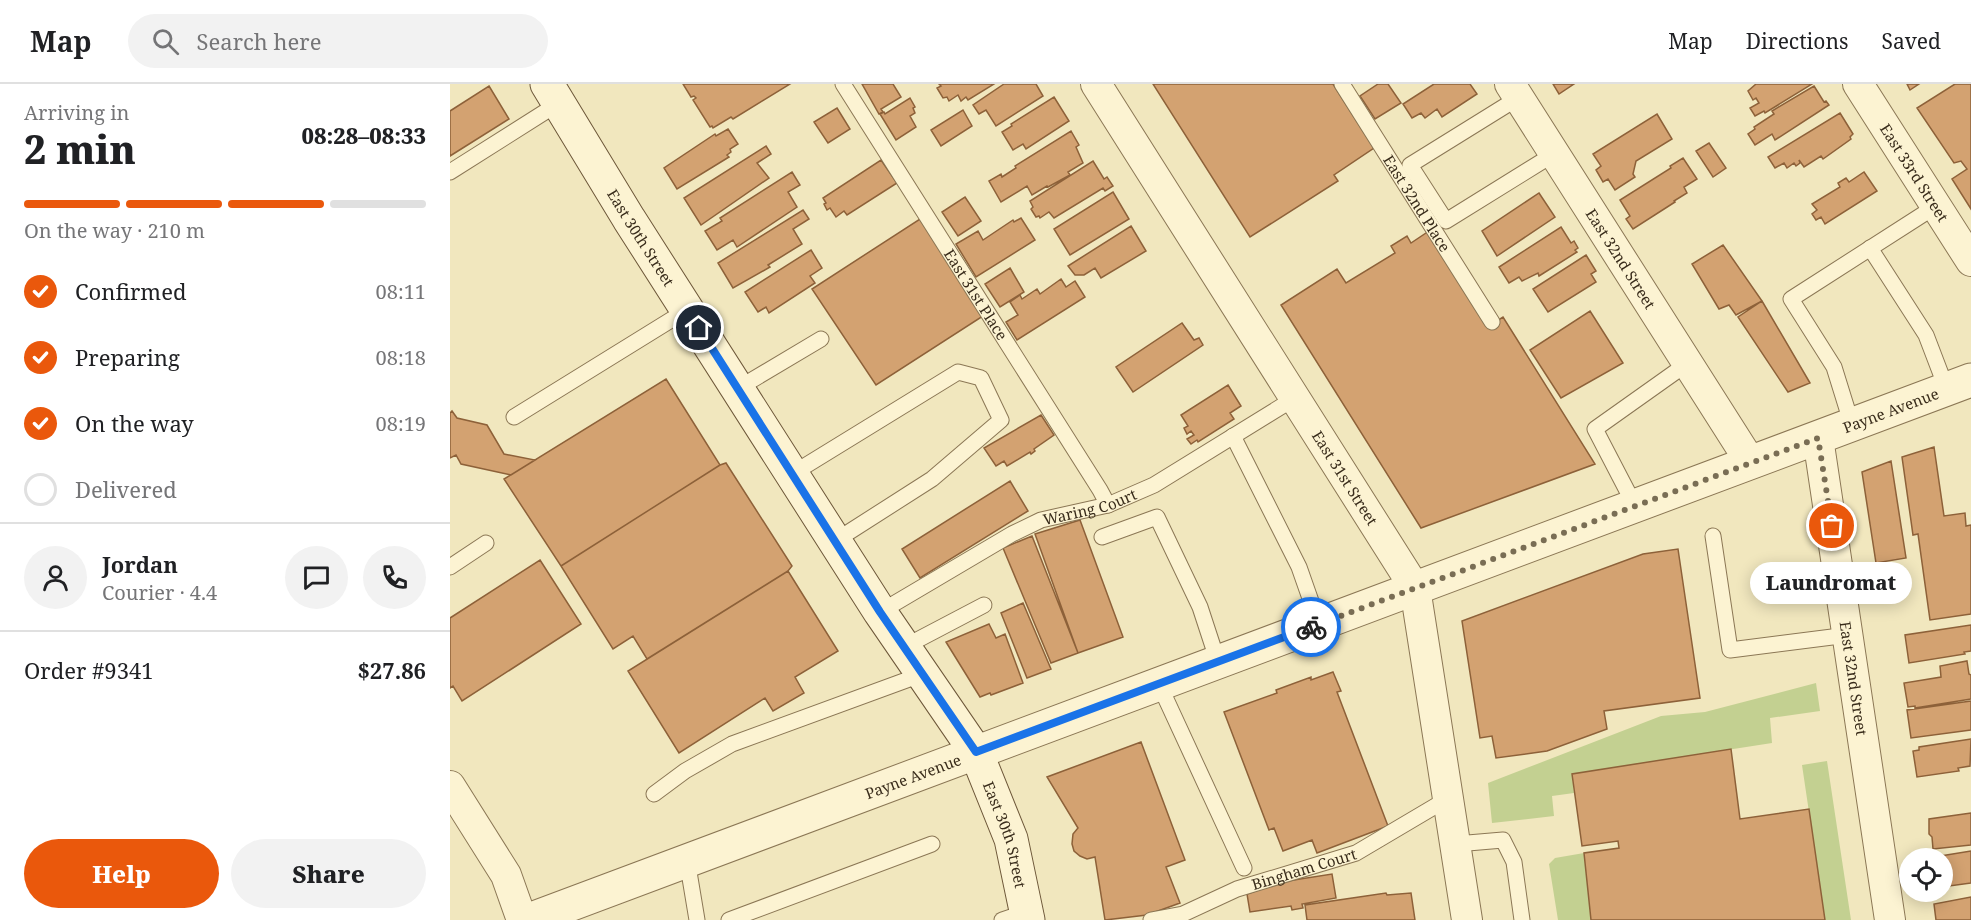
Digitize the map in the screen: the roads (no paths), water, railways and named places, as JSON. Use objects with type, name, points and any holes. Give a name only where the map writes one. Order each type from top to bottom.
[{"type":"street","name":"East 31st Street","points":[[1096,84],[1415,588],[1467,920]]},
{"type":"street","name":"East 33rd Street","points":[[1857,84],[1971,261]]},
{"type":"street","name":"East 32nd Street","points":[[1514,91],[1751,463]]},
{"type":"street","name":"East 30th Street","points":[[553,93],[687,310],[880,612],[976,752],[1011,839],[1019,917]]},
{"type":"street","name":"Payne Avenue","points":[[529,920],[1959,385]]},
{"type":"street","name":"East 32nd Street","points":[[1818,438],[1890,920]]},
{"type":"street","points":[[450,786],[506,875],[522,920]]},
{"type":"lane","name":"East 31st Place","points":[[843,84],[1100,490],[1107,505]]},
{"type":"lane","name":"East 32nd Place","points":[[1342,84],[1492,322]]},
{"type":"lane","points":[[1514,91],[1410,165],[1446,221],[1554,154]]},
{"type":"lane","points":[[450,172],[553,93]]},
{"type":"lane","points":[[1852,425],[1834,367],[1791,299],[1936,206]]},
{"type":"lane","points":[[1870,248],[1959,385]]},
{"type":"lane","points":[[514,417],[687,310]]},
{"type":"lane","points":[[737,389],[821,339]]},
{"type":"lane","points":[[1635,506],[1595,429],[1688,363]]},
{"type":"lane","points":[[792,474],[958,372],[981,378],[1001,420],[932,479],[835,541]]},
{"type":"lane","name":"Waring Court","points":[[880,612],[1012,534],[1041,520],[1107,505],[1154,485],[1295,398]]},
{"type":"lane","points":[[1233,436],[1299,567],[1319,624]]},
{"type":"lane","points":[[1102,537],[1157,517],[1200,607],[1218,662]]},
{"type":"lane","points":[[1713,536],[1730,650],[1848,634]]},
{"type":"lane","points":[[450,567],[486,543]]},
{"type":"lane","points":[[904,647],[984,605]]},
{"type":"lane","points":[[654,794],[685,771],[732,744],[923,674]]},
{"type":"lane","points":[[1159,684],[1244,868]]},
{"type":"lane","name":"Bingham Court","points":[[1151,920],[1184,914],[1237,889],[1356,854],[1449,798]]},
{"type":"lane","points":[[1456,844],[1503,840],[1514,862],[1522,920]]},
{"type":"lane","points":[[729,920],[932,844]]},
{"type":"lane","points":[[687,860],[697,920]]},
{"type":"place","name":"Laundromat","points":[[1832,526]]}]
